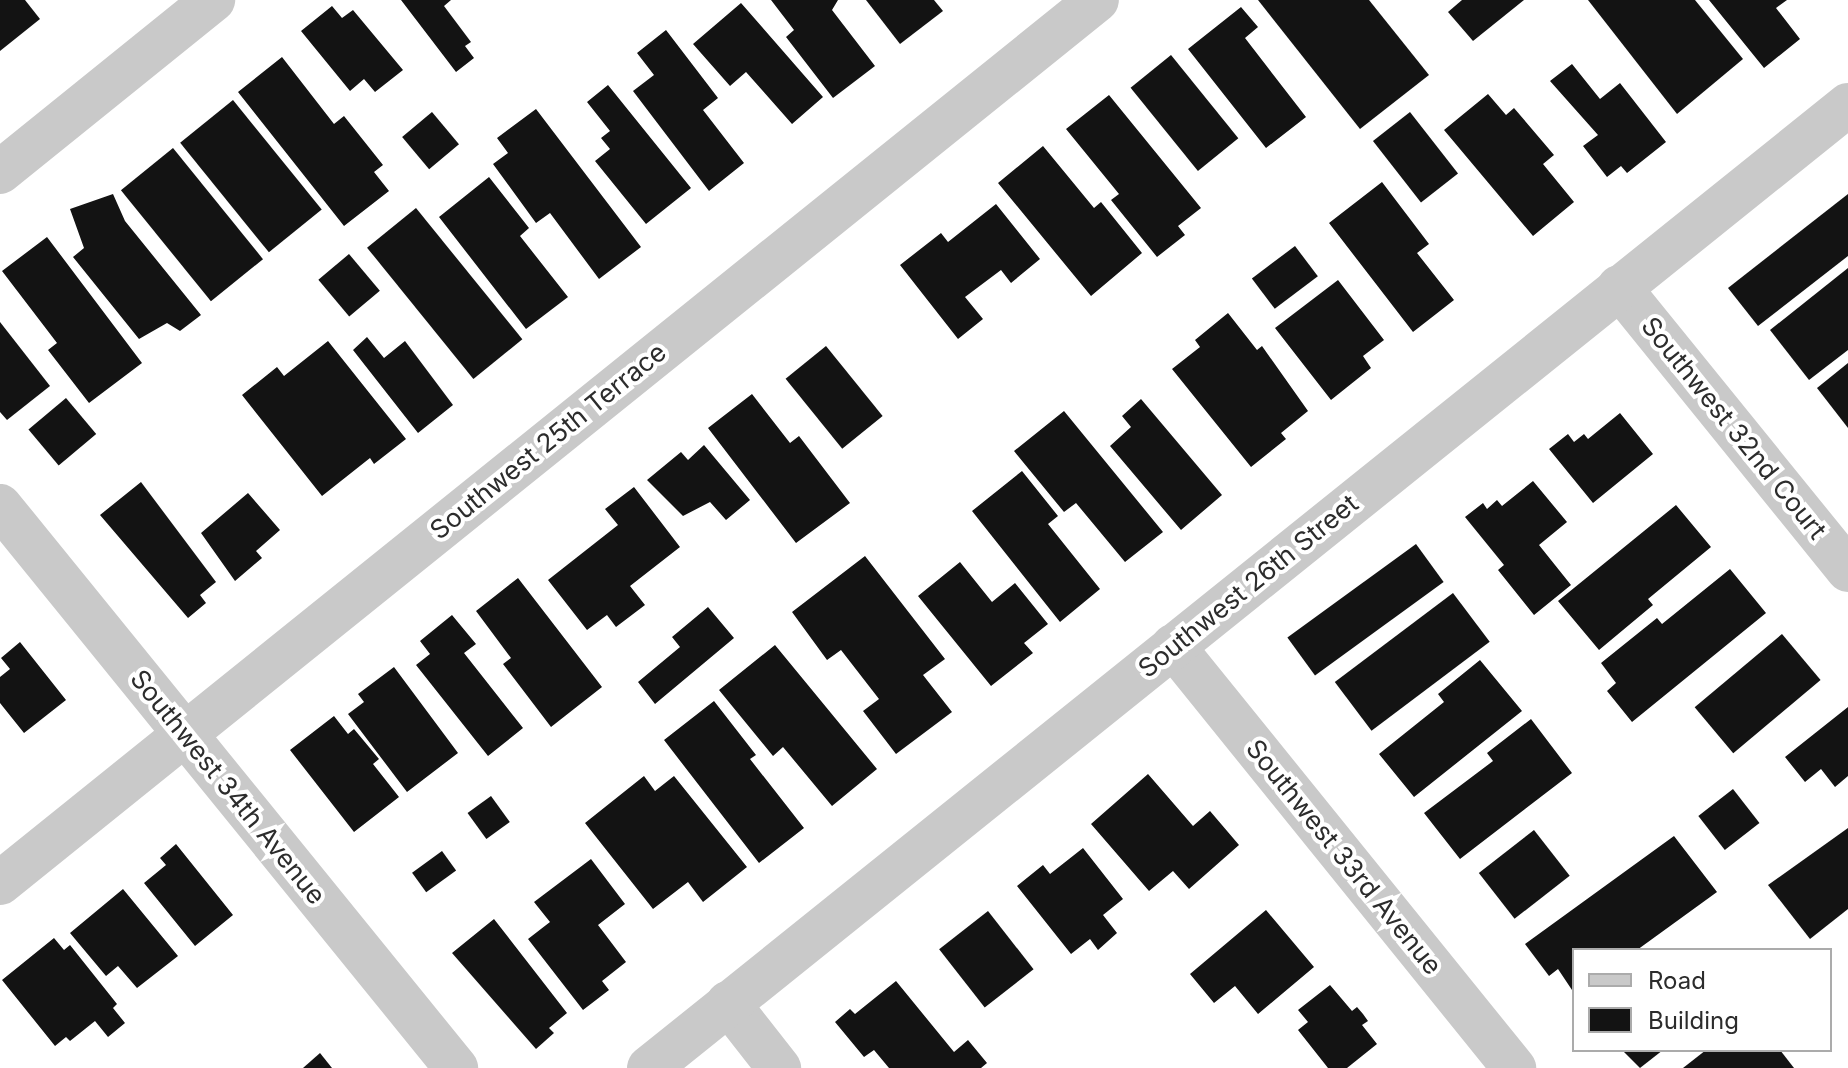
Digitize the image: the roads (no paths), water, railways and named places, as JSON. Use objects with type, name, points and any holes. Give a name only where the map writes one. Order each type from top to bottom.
[{"type":"street","points":[[0,172],[213,0]]},
{"type":"street","name":"Southwest 25th Terrace","points":[[0,883],[1097,0]]},
{"type":"street","name":"Southwest 26th Street","points":[[649,1068],[1848,105]]},
{"type":"street","name":"Southwest 32nd Court","points":[[1619,287],[1848,570]]},
{"type":"street","name":"Southwest 34th Avenue","points":[[0,506],[456,1068]]},
{"type":"street","name":"Southwest 33rd Avenue","points":[[1173,646],[1514,1068]]},
{"type":"street","points":[[728,1003],[779,1068]]}]
